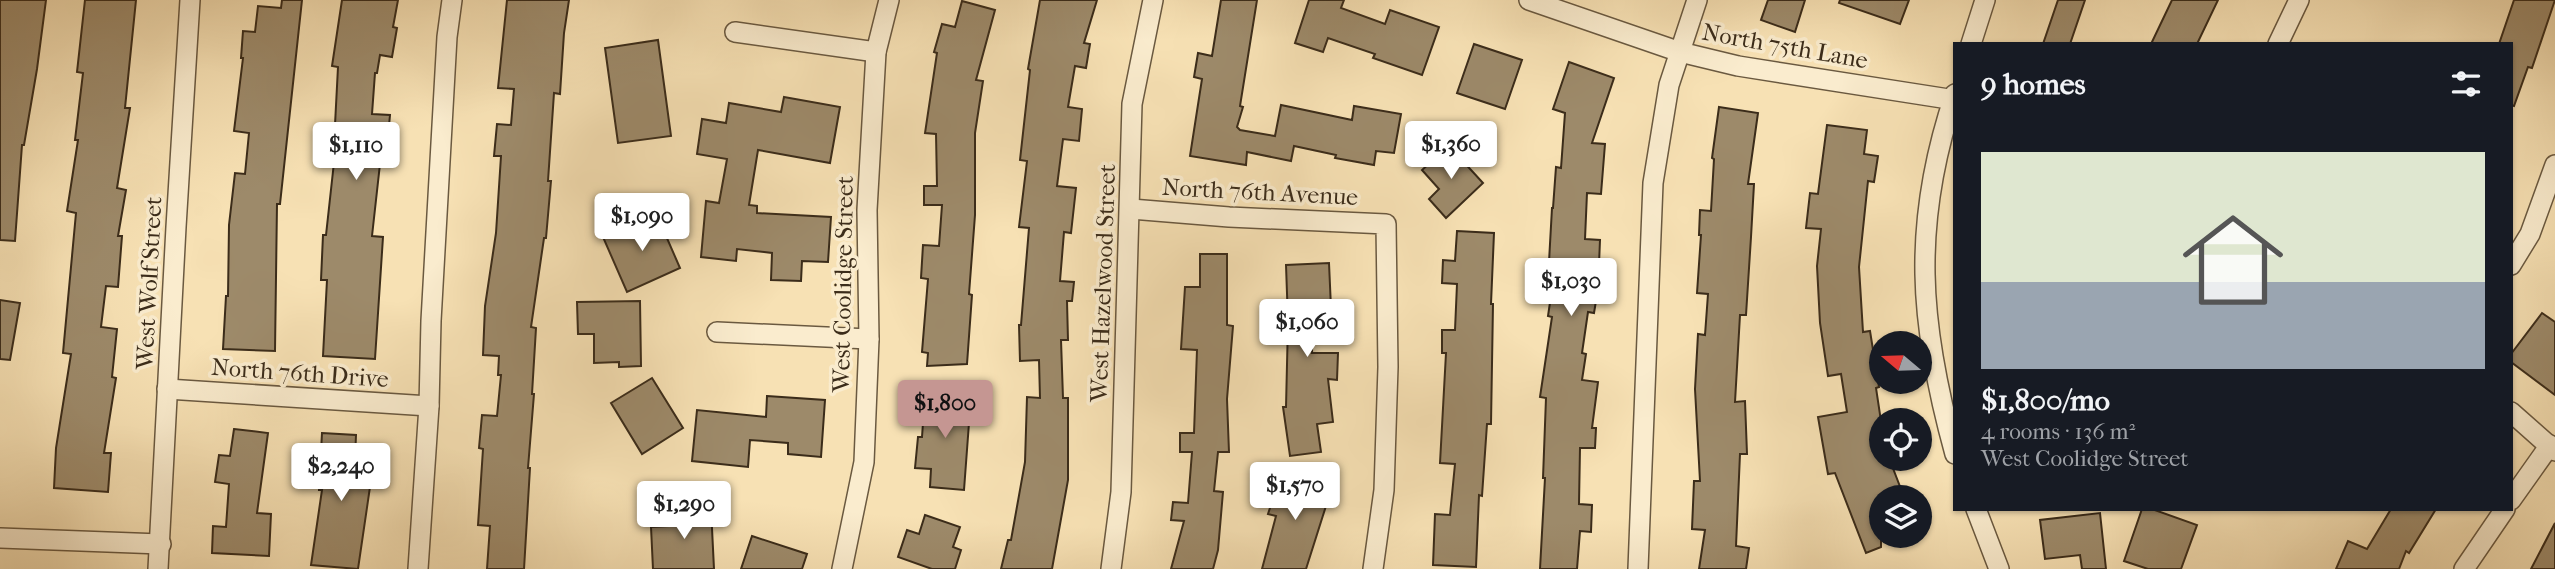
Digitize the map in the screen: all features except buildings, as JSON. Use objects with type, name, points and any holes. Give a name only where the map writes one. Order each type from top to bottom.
[{"type":"street","name":"West Wolf Street","points":[[159,569],[190,0]]},
{"type":"street","points":[[418,569],[429,406],[447,37],[452,0]]},
{"type":"street","name":"West Coolidge Street","points":[[842,569],[864,462],[869,339],[867,210],[876,52],[889,0]]},
{"type":"street","name":"West Hazelwood Street","points":[[1111,569],[1121,492],[1132,104],[1153,0]]},
{"type":"street","name":"North 75th Lane","points":[[1529,0],[1680,52],[1738,66],[1953,98]]},
{"type":"street","points":[[1638,569],[1653,183],[1669,85],[1697,0]]},
{"type":"street","points":[[1972,42],[1985,0]]},
{"type":"street","points":[[2279,42],[2299,0]]},
{"type":"street","points":[[735,32],[876,52]]},
{"type":"street","points":[[1953,102],[1931,197],[1925,273],[1932,352],[1953,445]]},
{"type":"street","points":[[2513,262],[2530,233],[2555,165]]},
{"type":"street","name":"North 76th Avenue","points":[[1131,209],[1229,217],[1386,224],[1388,367],[1384,490],[1373,569]]},
{"type":"street","points":[[717,332],[869,339]]},
{"type":"street","name":"North 76th Drive","points":[[167,389],[429,406]]},
{"type":"street","points":[[2513,414],[2552,448],[2513,497]]},
{"type":"street","points":[[1977,511],[1999,569]]},
{"type":"street","points":[[2464,569],[2504,511]]},
{"type":"street","points":[[0,538],[161,544]]}]
